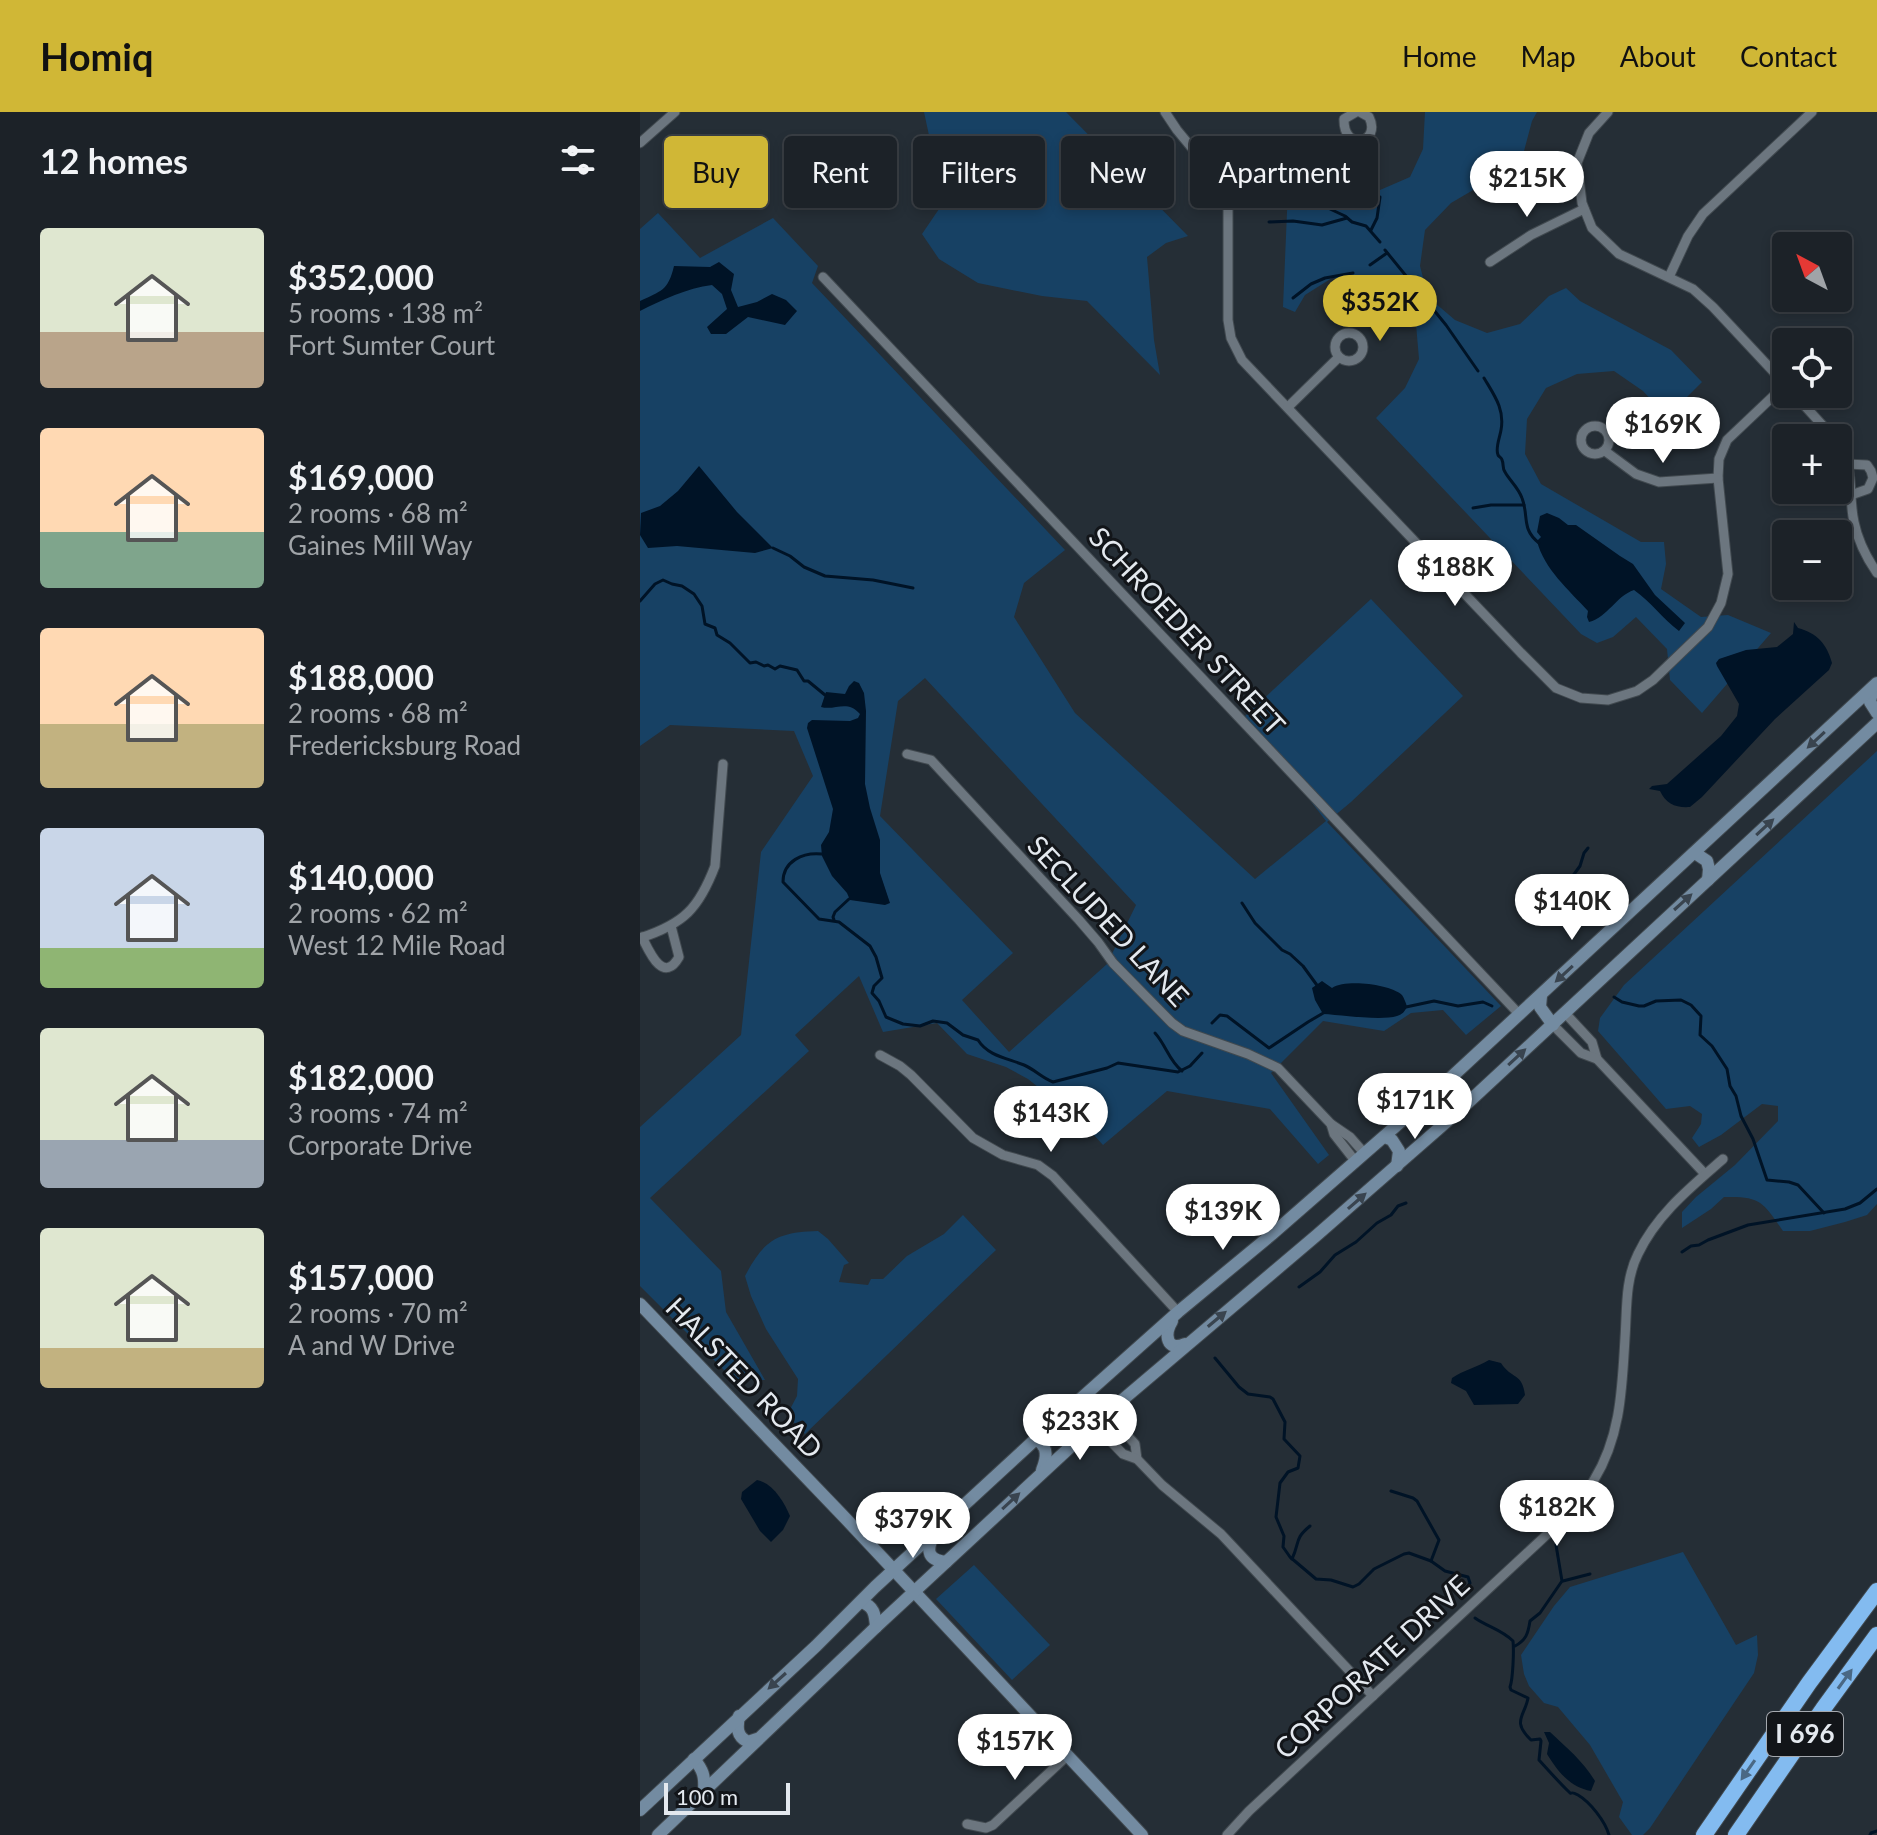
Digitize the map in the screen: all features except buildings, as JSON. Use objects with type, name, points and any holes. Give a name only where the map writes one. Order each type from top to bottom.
[{"type":"highway","name":"I 696","points":[[1704,1835],[1877,1591]]},
{"type":"highway","name":"I 696","points":[[1736,1835],[1877,1635]]},
{"type":"main road","points":[[1875,685],[1870,702],[1877,713]]},
{"type":"main road","points":[[640,1810],[1035,1439],[1178,1312],[1385,1137],[1875,685]]},
{"type":"main road","points":[[658,1835],[1094,1424],[1460,1110],[1877,723]]},
{"type":"main road","points":[[1695,853],[1707,861],[1708,880]]},
{"type":"main road","points":[[1541,996],[1540,1007],[1553,1025]]},
{"type":"main road","points":[[1444,1084],[1438,1095],[1438,1106],[1446,1114],[1460,1110]]},
{"type":"main road","points":[[1385,1137],[1392,1140],[1399,1151],[1397,1166]]},
{"type":"main road","name":"HALSTED ROAD","points":[[640,1304],[1142,1835]]},
{"type":"main road","points":[[1178,1312],[1169,1324],[1169,1342],[1178,1347],[1190,1342]]},
{"type":"main road","points":[[1035,1439],[1046,1451],[1041,1473]]},
{"type":"main road","points":[[937,1530],[929,1550],[937,1561],[946,1562]]},
{"type":"main road","points":[[861,1602],[872,1609],[876,1627]]},
{"type":"main road","points":[[739,1716],[737,1728],[740,1737],[748,1742],[760,1738]]},
{"type":"main road","points":[[694,1759],[705,1776],[704,1790]]},
{"type":"street","points":[[640,143],[675,112]]},
{"type":"street","points":[[1165,112],[1220,182],[1228,201],[1228,320],[1231,338],[1242,360],[1556,688],[1581,698],[1608,700],[1637,691],[1653,680],[1708,627],[1721,603],[1728,574],[1718,478],[1719,459],[1727,440],[1772,398]]},
{"type":"street","points":[[1358,112],[1369,117],[1373,126],[1370,135],[1363,140],[1353,140],[1349,138],[1340,117],[1358,112]]},
{"type":"street","points":[[1608,112],[1589,133],[1577,163],[1584,209],[1592,228],[1619,254],[1693,289],[1772,370]]},
{"type":"street","points":[[1669,277],[1688,236],[1703,214],[1812,112]]},
{"type":"street","points":[[1490,262],[1531,235],[1584,209]]},
{"type":"street","name":"SCHROEDER STREET","points":[[823,277],[1520,1015]]},
{"type":"street","points":[[1288,407],[1339,357]]},
{"type":"street","points":[[1807,408],[1821,424]]},
{"type":"street","points":[[1605,451],[1636,474],[1659,482],[1718,478]]},
{"type":"street","points":[[1852,464],[1867,465],[1873,478],[1868,489],[1852,495]]},
{"type":"street","points":[[1852,504],[1853,521],[1864,554],[1877,573]]},
{"type":"street","name":"SECLUDED LANE","points":[[907,754],[931,760],[1163,1016],[1183,1031],[1278,1068],[1331,1124],[1350,1137],[1361,1158]]},
{"type":"street","points":[[671,926],[679,957],[675,964],[663,967],[654,961],[641,937],[677,923],[699,902],[715,866],[723,764]]},
{"type":"street","points":[[1565,1013],[1592,1042],[1597,1059]]},
{"type":"street","points":[[1553,1025],[1581,1053],[1597,1059],[1705,1174]]},
{"type":"street","points":[[880,1055],[911,1075],[973,1138],[1003,1155],[1038,1165],[1053,1176],[1178,1312]]},
{"type":"street","name":"CORPORATE DRIVE","points":[[1227,1835],[1249,1811],[1569,1514],[1594,1480],[1612,1440],[1622,1398],[1628,1279],[1638,1254],[1673,1203],[1723,1159]]},
{"type":"street","points":[[1107,1413],[1135,1444],[1137,1459]]},
{"type":"street","points":[[1094,1424],[1123,1454],[1137,1459],[1162,1485],[1221,1534],[1373,1696]]},
{"type":"street","points":[[967,1824],[986,1828],[993,1825],[1067,1756]]},
{"type":"shaded area","points":[[924,112],[1066,112],[1090,136],[1061,136],[1061,208],[1160,208],[1188,236],[1166,243],[1147,257],[1160,375],[1087,301],[978,283],[939,259],[922,234],[940,208],[1045,208],[1045,136],[929,136]]},
{"type":"shaded area","points":[[1425,112],[1537,112],[1516,181],[1480,186],[1451,203],[1425,230],[1420,266],[1428,297],[1455,320],[1487,333],[1520,324],[1549,296],[1566,288],[1580,301],[1671,350],[1702,382],[1667,417],[1643,391],[1614,371],[1577,374],[1546,388],[1527,419],[1525,454],[1541,484],[1641,542],[1664,542],[1666,564],[1661,589],[1701,617],[1728,615],[1771,633],[1702,713],[1670,680],[1667,649],[1636,617],[1613,637],[1597,643],[1581,634],[1376,418],[1405,388],[1419,359],[1416,324],[1397,295],[1366,281],[1332,278],[1305,295],[1295,312],[1283,307],[1287,208],[1378,208],[1378,190],[1410,177],[1423,149]]},
{"type":"shaded area","points":[[658,213],[700,258],[773,218],[818,266],[812,283],[1065,550],[1024,583],[1014,617],[1075,713],[1255,879],[1326,821],[1245,716],[1371,599],[1463,696],[1327,822],[1501,1006],[1466,1035],[1443,1010],[1411,1013],[1384,1031],[1323,1021],[1271,1073],[1329,1155],[1318,1164],[1270,1109],[1167,1091],[1103,1145],[1082,1122],[1028,1079],[1006,1067],[967,1054],[937,1023],[883,1032],[859,976],[795,1035],[809,1051],[650,1198],[721,1271],[726,1312],[765,1380],[733,1379],[640,1286],[640,1127],[741,1035],[761,852],[813,776],[794,731],[670,725],[640,746],[640,229]],"holes":[[[925,678],[1136,905],[1107,964],[1009,1052],[962,1000],[1013,953],[880,816],[898,701]]]},
{"type":"shaded area","points":[[719,262],[734,274],[731,290],[738,307],[772,294],[786,300],[797,311],[785,325],[748,317],[726,334],[711,334],[707,327],[727,309],[722,294],[712,285],[684,292],[640,311],[640,301],[663,289],[674,266],[710,267]]},
{"type":"shaded area","points":[[699,466],[737,512],[773,548],[755,553],[677,546],[648,548],[640,535],[641,513],[660,506],[678,491]]},
{"type":"shaded area","points":[[1547,513],[1568,525],[1576,525],[1633,564],[1655,595],[1685,623],[1679,631],[1634,590],[1602,616],[1589,622],[1588,611],[1558,579],[1540,551],[1537,541],[1541,537],[1537,532],[1540,516]]},
{"type":"shaded area","points":[[1794,622],[1824,645],[1832,663],[1829,670],[1775,719],[1690,807],[1672,804],[1660,791],[1649,789],[1667,784],[1721,736],[1737,716],[1739,704],[1717,666],[1719,659],[1746,650],[1777,647],[1793,634]]},
{"type":"shaded area","points":[[854,681],[859,683],[864,693],[865,784],[880,840],[880,873],[890,903],[885,905],[850,900],[822,856],[821,845],[829,832],[833,809],[807,728],[812,720],[850,721],[858,718],[860,714],[850,707],[821,707],[826,692],[845,694]]},
{"type":"shaded area","points":[[1877,751],[1877,1204],[1867,1215],[1845,1222],[1810,1231],[1783,1231],[1760,1203],[1746,1198],[1724,1197],[1682,1228],[1682,1212],[1778,1121],[1778,1106],[1762,1104],[1721,1135],[1699,1147],[1692,1138],[1701,1124],[1702,1114],[1690,1106],[1666,1109],[1598,1031],[1600,1018],[1624,985]]},
{"type":"shaded area","points":[[1322,981],[1332,988],[1357,983],[1388,988],[1402,995],[1407,1007],[1401,1014],[1390,1017],[1323,1014],[1312,988]]},
{"type":"shaded area","points":[[963,1215],[996,1250],[805,1434],[787,1415],[797,1396],[798,1379],[766,1329],[745,1276],[759,1254],[782,1236],[818,1231],[849,1263],[844,1265],[839,1282],[868,1285],[871,1279],[883,1279],[907,1256],[944,1234]]},
{"type":"shaded area","points":[[1489,1360],[1501,1363],[1522,1383],[1525,1395],[1518,1404],[1474,1405],[1466,1391],[1451,1383],[1452,1378]]},
{"type":"shaded area","points":[[757,1480],[773,1489],[790,1516],[783,1530],[771,1542],[760,1531],[741,1499],[742,1492]]},
{"type":"shaded area","points":[[1683,1552],[1736,1645],[1757,1635],[1758,1655],[1754,1673],[1650,1828],[1643,1835],[1632,1835],[1619,1817],[1623,1802],[1590,1745],[1558,1707],[1544,1703],[1529,1686],[1521,1655],[1570,1587]]},
{"type":"shaded area","points":[[974,1565],[1050,1645],[1012,1680],[936,1599]]},
{"type":"shaded area","points":[[1544,1732],[1550,1732],[1585,1767],[1595,1781],[1591,1791],[1565,1778],[1556,1767],[1547,1754],[1549,1743]]},
{"type":"waterway","points":[[1371,230],[1377,218],[1380,197]]},
{"type":"waterway","points":[[1330,209],[1366,226],[1380,242]]},
{"type":"waterway","points":[[1269,222],[1322,225],[1347,218]]},
{"type":"waterway","points":[[1385,250],[1446,325],[1478,371]]},
{"type":"waterway","points":[[1370,265],[1387,253]]},
{"type":"waterway","points":[[1293,298],[1325,278],[1353,273]]},
{"type":"waterway","points":[[1484,378],[1498,402],[1501,415],[1498,455],[1522,498],[1530,533],[1539,543]]},
{"type":"waterway","points":[[1473,508],[1524,505]]},
{"type":"waterway","points":[[773,548],[825,576],[873,580],[913,588]]},
{"type":"waterway","points":[[640,601],[655,584],[663,580],[682,586],[694,594],[702,606],[705,624],[715,628],[717,635],[750,663],[797,670],[804,681],[825,695]]},
{"type":"waterway","points":[[1576,927],[1562,912],[1558,901],[1588,848]]},
{"type":"waterway","points":[[822,854],[795,859],[786,868],[783,882],[819,919],[839,922],[870,946],[882,978],[872,993],[886,1017],[903,1024],[920,1026],[933,1021],[947,1023],[963,1035],[978,1040],[992,1053],[1028,1067],[1053,1082],[1118,1063],[1178,1072],[1190,1066],[1202,1053]]},
{"type":"waterway","points":[[834,920],[835,912],[849,899]]},
{"type":"waterway","points":[[1242,903],[1255,923],[1303,966],[1319,988]]},
{"type":"waterway","points":[[1614,997],[1639,1006],[1656,1001],[1681,1000],[1691,1005],[1701,1016],[1700,1035],[1712,1046],[1727,1069],[1730,1086],[1767,1180],[1798,1185],[1824,1213]]},
{"type":"waterway","points":[[1406,1007],[1434,1001],[1458,1006],[1483,1002],[1492,1006]]},
{"type":"waterway","points":[[1212,1023],[1220,1015],[1227,1016],[1269,1048],[1325,1012]]},
{"type":"waterway","points":[[1155,1033],[1182,1071]]},
{"type":"waterway","points":[[1682,1252],[1748,1225],[1845,1209],[1860,1203],[1877,1189]]},
{"type":"waterway","points":[[1299,1287],[1320,1272],[1335,1255],[1406,1203]]},
{"type":"waterway","points":[[1215,1358],[1248,1394],[1273,1399],[1285,1422],[1284,1439],[1300,1456],[1298,1468],[1288,1472],[1280,1483],[1276,1517],[1284,1536],[1283,1547],[1290,1557],[1316,1579],[1353,1587],[1374,1569],[1409,1553],[1431,1561],[1445,1571],[1468,1577],[1470,1583],[1463,1595]]},
{"type":"waterway","points":[[1391,1491],[1417,1501],[1439,1540],[1431,1561]]},
{"type":"waterway","points":[[1292,1559],[1299,1538],[1310,1526]]},
{"type":"waterway","points":[[1515,1646],[1524,1639],[1530,1621],[1540,1613],[1562,1581],[1556,1545]]},
{"type":"waterway","points":[[1563,1581],[1590,1574]]},
{"type":"waterway","points":[[1475,1618],[1513,1641],[1510,1687],[1528,1698],[1520,1723],[1522,1728],[1531,1740],[1540,1739],[1539,1760],[1569,1792],[1583,1798],[1592,1807],[1609,1835]]},
{"type":"waterway","points":[[1870,1835],[1877,1831]]}]
